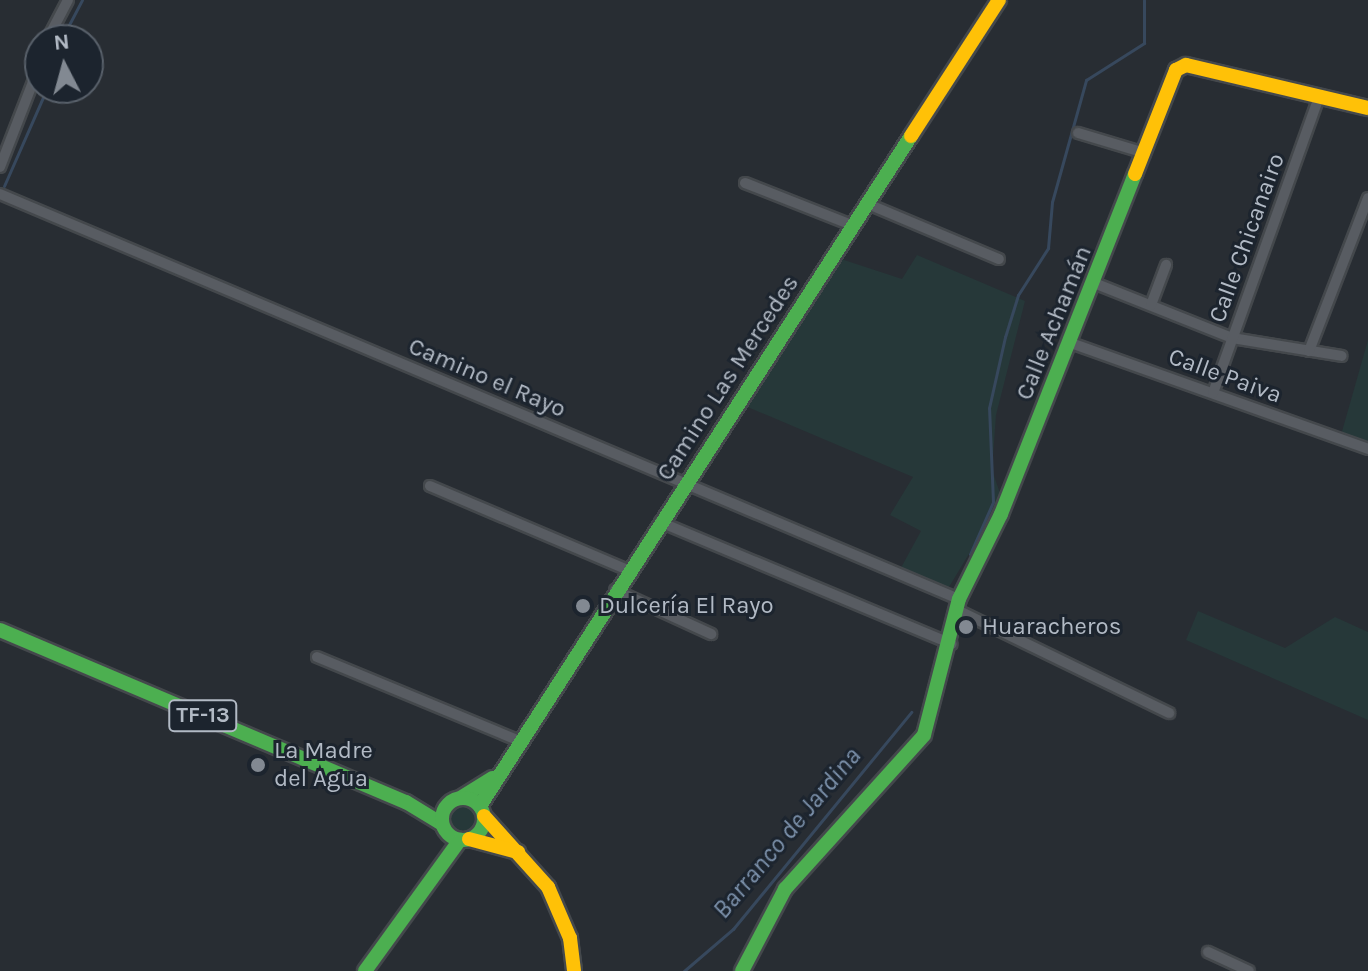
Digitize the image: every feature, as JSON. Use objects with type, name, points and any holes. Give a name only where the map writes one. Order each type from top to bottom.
[{"type":"main road","name":"Camino Las Mercedes","points":[[464,840],[482,811],[492,778],[999,0]]},
{"type":"main road","name":"Calle Achamán","points":[[742,971],[785,889],[924,735],[951,644],[958,604],[1001,514],[1176,70],[1186,65],[1319,97]]},
{"type":"main road","points":[[1319,97],[1368,108]]},
{"type":"main road","name":"TF-13","points":[[0,630],[406,802],[464,840],[518,852]]},
{"type":"main road","name":"Camino Las Mercedes","points":[[457,798],[492,778]]},
{"type":"main road","points":[[440,858],[443,827],[457,798]]},
{"type":"main road","name":"TF-13","points":[[406,802],[457,798],[482,811],[518,852],[562,913],[574,971]]},
{"type":"main road","points":[[365,971],[440,858],[464,840]]},
{"type":"street","points":[[55,24],[68,0]]},
{"type":"street","name":"Calle Chicanairo","points":[[1213,393],[1319,97]]},
{"type":"street","points":[[0,167],[24,104]]},
{"type":"street","points":[[1078,133],[1145,153]]},
{"type":"street","points":[[745,183],[854,226]]},
{"type":"street","name":"Camino el Rayo","points":[[0,194],[685,482],[958,604],[1169,713]]},
{"type":"street","points":[[1309,351],[1368,198]]},
{"type":"street","points":[[868,204],[999,259]]},
{"type":"street","points":[[1151,305],[1166,265]]},
{"type":"street","points":[[1094,283],[1232,338],[1342,356]]},
{"type":"street","name":"Calle Paiva","points":[[1068,342],[1368,449]]},
{"type":"street","points":[[430,486],[628,570]]},
{"type":"street","points":[[660,522],[951,644]]},
{"type":"street","points":[[615,590],[711,634]]},
{"type":"street","points":[[317,657],[517,740]]},
{"type":"street","points":[[1208,952],[1249,971]]},
{"type":"shaded area","points":[[917,255],[1025,301],[996,415],[992,470],[1002,499],[943,597],[896,577],[921,531],[890,515],[913,477],[743,405],[838,258],[902,279]]},
{"type":"shaded area","points":[[1368,340],[1368,454],[1339,442]]},
{"type":"shaded area","points":[[1198,611],[1285,648],[1335,617],[1368,632],[1368,720],[1186,640]]},
{"type":"shaded area","points":[[464,806],[474,810],[478,820],[474,830],[464,834],[454,830],[450,820],[454,810]]},
{"type":"waterway","points":[[69,24],[82,0]]},
{"type":"waterway","name":"Barranco de Jardina","points":[[970,554],[993,502],[989,408],[1018,295],[1048,248],[1052,202],[1086,80],[1144,43],[1144,0]]},
{"type":"waterway","points":[[4,186],[40,104]]},
{"type":"waterway","name":"Barranco de Jardina","points":[[684,971],[733,929],[911,712]]},
{"type":"traffic: fast","points":[[480,806],[911,136]]},
{"type":"traffic: fast","points":[[742,971],[785,889],[924,735],[959,599],[1001,514],[1135,174]]},
{"type":"traffic: fast","points":[[0,630],[406,802],[442,824]]},
{"type":"traffic: fast","points":[[462,797],[492,778]]},
{"type":"traffic: fast","points":[[463,798],[478,804],[484,819],[478,834],[463,840],[448,834],[442,819],[448,804],[463,798]]},
{"type":"traffic: fast","points":[[365,971],[460,840]]},
{"type":"traffic: slow","points":[[911,136],[999,0]]},
{"type":"traffic: slow","points":[[1135,174],[1176,70],[1186,65],[1368,108]]},
{"type":"traffic: slow","points":[[484,816],[548,887],[570,938],[574,971]]},
{"type":"traffic: slow","points":[[469,839],[518,852]]},
{"type":"place","name":"Dulcería El Rayo","points":[[583,606]]},
{"type":"place","name":"Huaracheros","points":[[966,627]]},
{"type":"place","name":"La Madre del Agua","points":[[258,765]]}]
